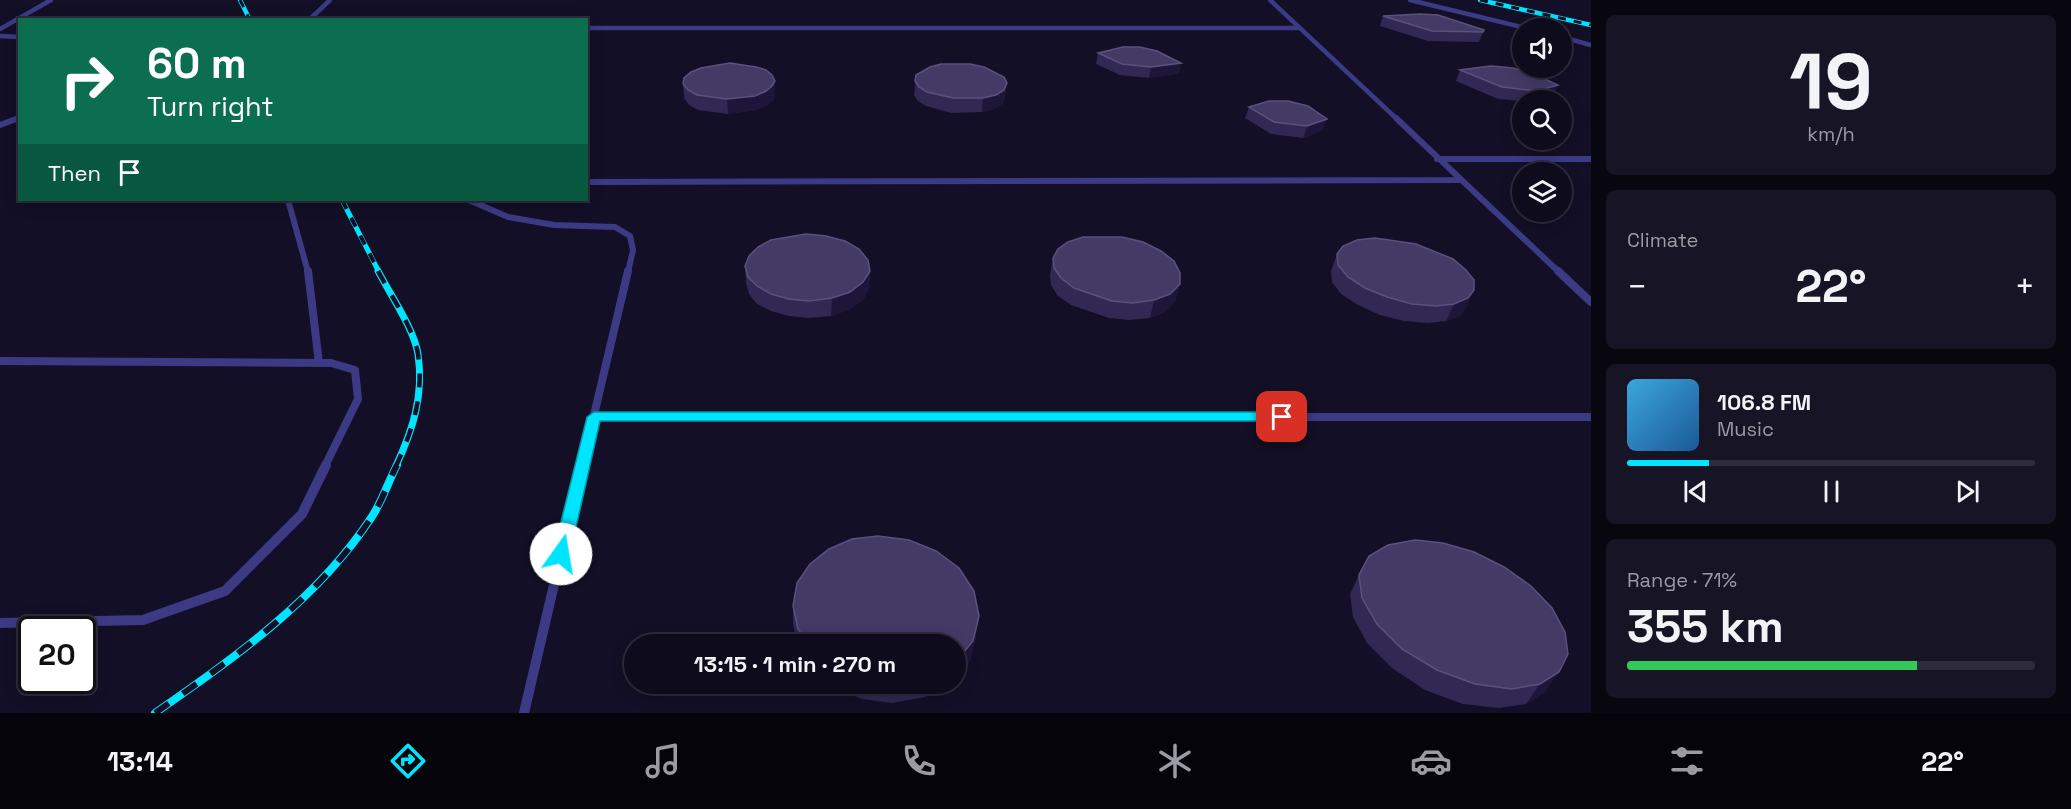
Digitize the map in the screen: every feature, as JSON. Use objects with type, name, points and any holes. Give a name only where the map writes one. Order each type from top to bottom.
[{"type":"lane","points":[[20,18],[51,0]]},
{"type":"lane","points":[[311,18],[330,0]]},
{"type":"lane","points":[[1270,0],[1591,302]]},
{"type":"lane","points":[[1410,0],[1512,25]]},
{"type":"lane","points":[[2,28],[18,19]]},
{"type":"lane","points":[[588,28],[1300,28]]},
{"type":"lane","points":[[0,36],[18,37]]},
{"type":"lane","points":[[1572,40],[1591,45]]},
{"type":"lane","points":[[0,125],[18,119]]},
{"type":"lane","points":[[1437,159],[1591,159]]},
{"type":"lane","points":[[588,182],[1459,180]]},
{"type":"lane","points":[[288,201],[310,279],[320,363]]},
{"type":"lane","points":[[471,201],[508,217],[554,225],[615,228],[630,236],[633,250],[524,713]]},
{"type":"lane","points":[[0,361],[331,363],[355,370],[358,399],[302,514],[225,591],[143,620],[2,626]]},
{"type":"lane","points":[[594,417],[1591,417]]},
{"type":"building","points":[[1438,15],[1484,30],[1483,32],[1432,31],[1383,16]]},
{"type":"building","points":[[1123,47],[1140,47],[1157,51],[1181,63],[1151,67],[1122,64],[1098,53]]},
{"type":"building","points":[[730,63],[766,70],[775,81],[766,91],[755,96],[727,99],[697,95],[683,84],[684,78],[691,72]]},
{"type":"building","points":[[941,64],[970,64],[984,67],[1004,77],[1007,83],[1004,90],[996,95],[983,98],[953,98],[927,92],[919,87],[915,81],[916,75]]},
{"type":"building","points":[[1491,66],[1512,68],[1512,78],[1543,78],[1558,85],[1540,90],[1502,87],[1460,70]]},
{"type":"building","points":[[1269,101],[1288,101],[1308,106],[1327,119],[1307,126],[1274,122],[1249,107]]},
{"type":"building","points":[[806,234],[845,241],[859,249],[868,260],[870,271],[863,282],[850,292],[832,298],[809,301],[771,294],[757,286],[748,277],[745,266],[749,256],[758,247],[771,240]]},
{"type":"building","points":[[1083,237],[1122,237],[1143,242],[1174,261],[1180,273],[1180,284],[1170,294],[1154,300],[1133,303],[1112,301],[1074,288],[1061,278],[1054,268],[1053,258],[1058,249],[1068,242]]},
{"type":"building","points":[[1375,238],[1416,244],[1453,259],[1474,280],[1474,290],[1468,298],[1454,304],[1436,306],[1412,304],[1365,288],[1348,277],[1338,265],[1337,254],[1343,246],[1357,240]]},
{"type":"building","points":[[878,536],[909,540],[936,551],[959,568],[974,591],[979,616],[973,641],[966,650],[966,634],[801,634],[798,629],[793,606],[797,583],[810,564],[829,549],[852,539]]},
{"type":"building","points":[[1415,540],[1443,543],[1474,552],[1504,567],[1531,586],[1552,608],[1565,632],[1568,654],[1559,672],[1540,684],[1512,689],[1475,684],[1437,670],[1402,649],[1377,624],[1362,598],[1359,575],[1369,556],[1388,545]]},
{"type":"railway","points":[[240,0],[249,18]]},
{"type":"railway","points":[[1480,0],[1591,25]]},
{"type":"railway","points":[[343,201],[379,272]]},
{"type":"railway","points":[[378,271],[412,334],[418,354],[419,384],[416,412],[396,466]]},
{"type":"railway","points":[[155,713],[244,649],[300,601],[326,575],[371,518],[397,465]]},
{"type":"route","points":[[561,554],[594,417],[1282,417]]}]
